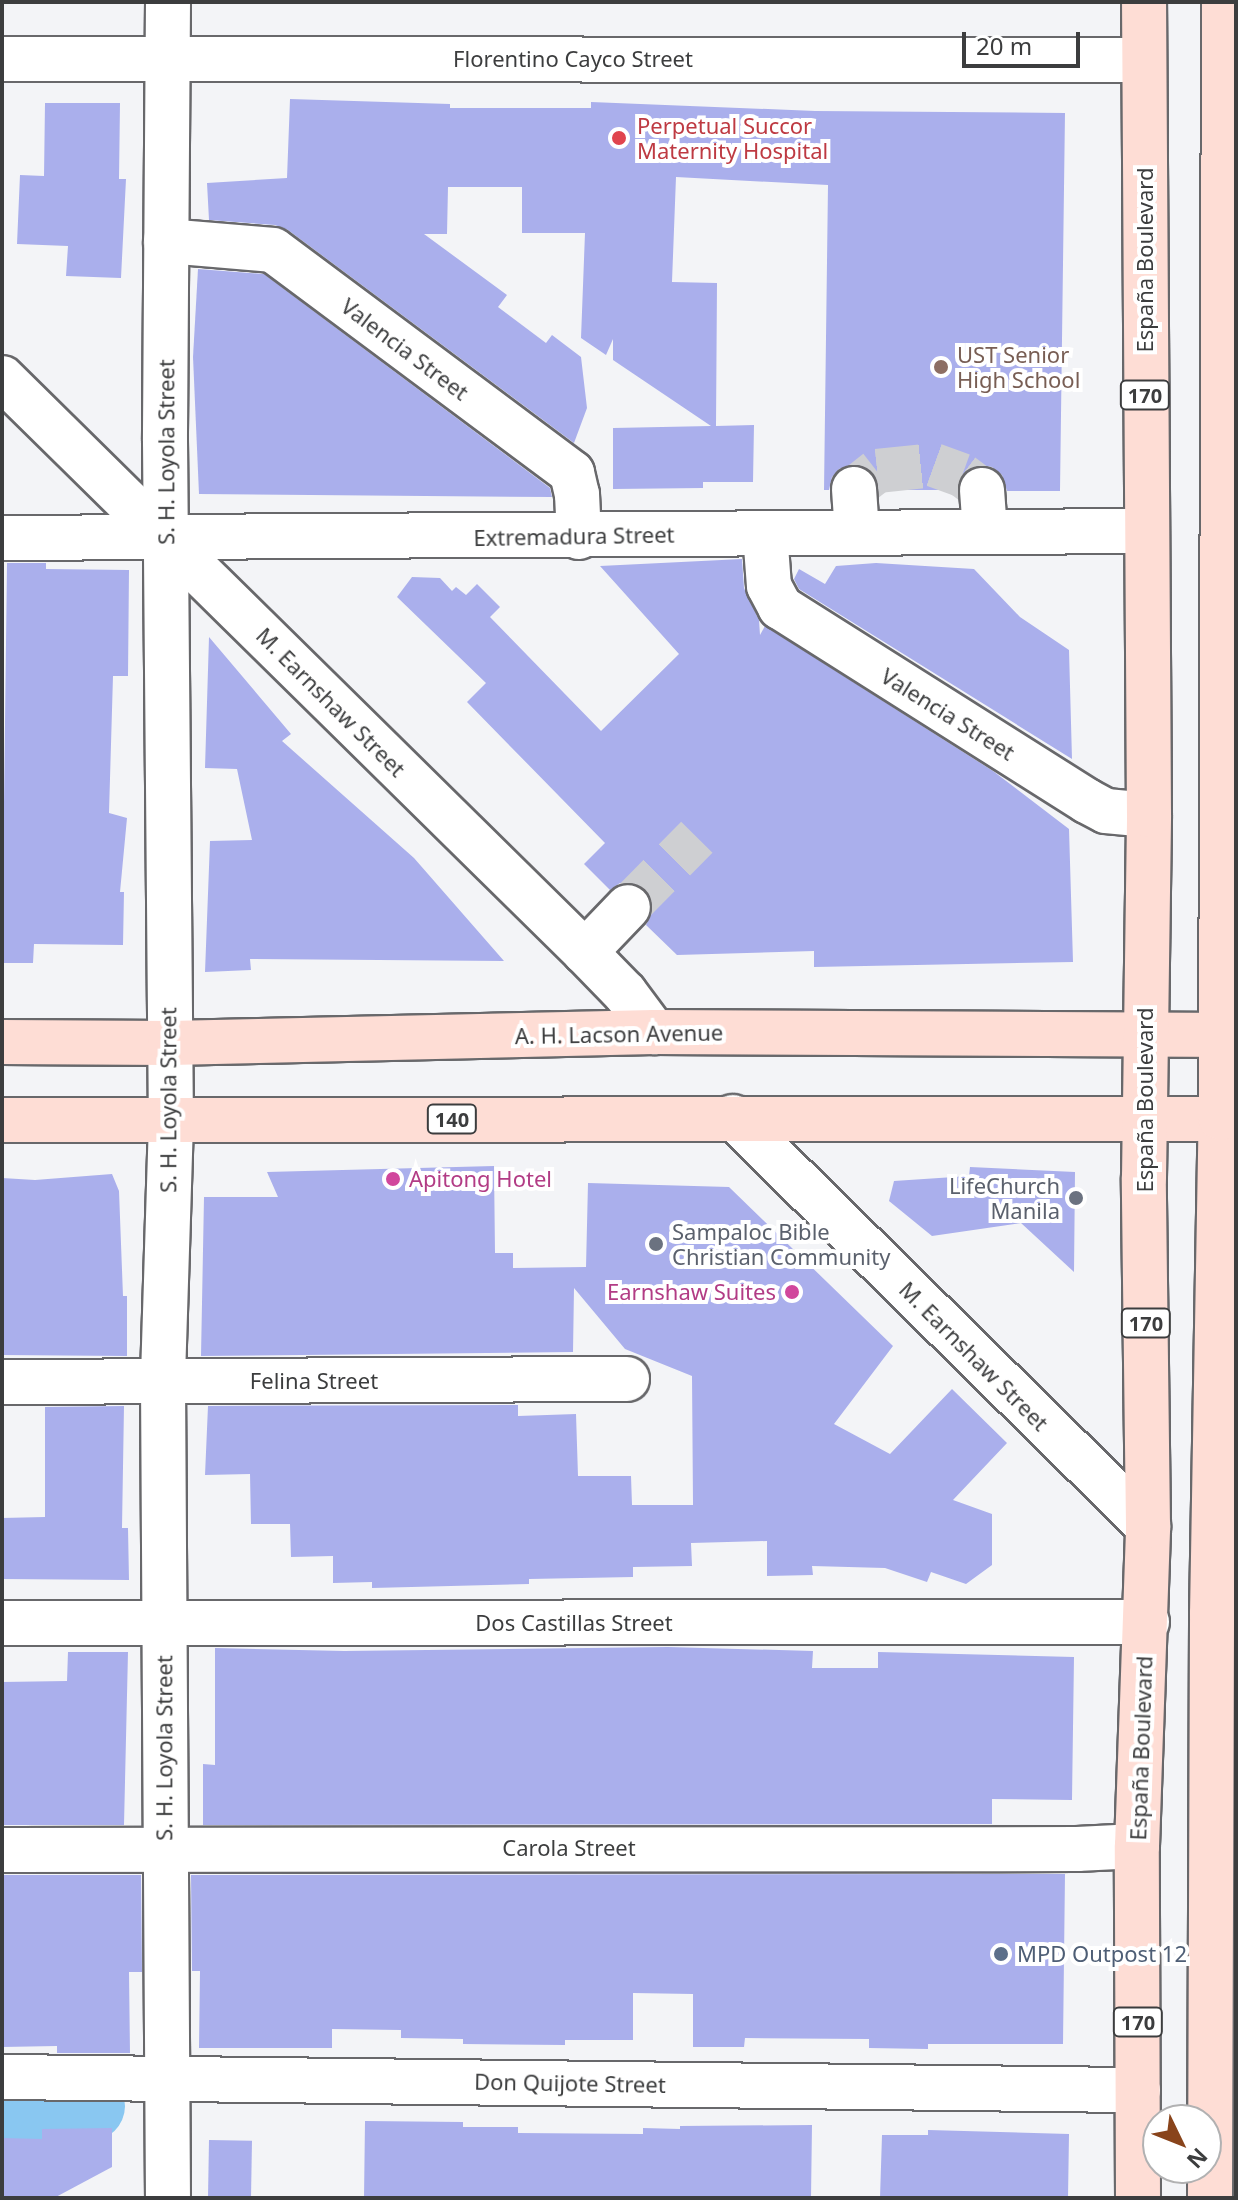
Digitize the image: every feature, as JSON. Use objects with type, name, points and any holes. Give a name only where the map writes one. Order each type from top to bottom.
[{"type":"main road","name":"España Boulevard","points":[[1138,2198],[1137,1846],[1148,1526],[1144,1120],[1149,815],[1144,2]]},
{"type":"main road","points":[[1210,2198],[1223,2080],[1228,1119],[1224,2]]},
{"type":"main road","name":"A. H. Lacson Avenue","points":[[2,1042],[170,1043],[654,1032],[1146,1037],[1228,1035]]},
{"type":"main road","name":"140","points":[[2,1120],[171,1122],[733,1117],[1228,1119]]},
{"type":"street","name":"S. H. Loyola Street","points":[[168,2],[166,538],[171,1122],[163,1382],[168,2198]]},
{"type":"street","name":"Florentino Cayco Street","points":[[2,59],[1144,60]]},
{"type":"street","name":"Valencia Street","points":[[166,241],[273,250],[572,473],[577,494],[579,537]]},
{"type":"street","name":"M. Earnshaw Street","points":[[2,378],[585,952],[625,993],[654,1032]]},
{"type":"street","points":[[854,489],[857,533]]},
{"type":"street","name":"Extremadura Street","points":[[2,538],[857,533],[983,511],[1146,531]]},
{"type":"street","name":"Valencia Street","points":[[765,533],[769,586],[772,598],[780,607],[1087,801],[1106,811],[1149,815]]},
{"type":"street","points":[[585,952],[628,907]]},
{"type":"street","name":"M. Earnshaw Street","points":[[733,1117],[1148,1526]]},
{"type":"street","name":"Felina Street","points":[[2,1382],[627,1379]]},
{"type":"street","name":"Dos Castillas Street","points":[[2,1623],[1147,1622]]},
{"type":"street","name":"Carola Street","points":[[2,1850],[1077,1849],[1137,1846]]},
{"type":"street","name":"Don Quijote Street","points":[[2,2077],[1138,2090]]},
{"type":"building","points":[[290,99],[450,104],[450,108],[591,108],[591,102],[815,111],[1065,113],[1060,491],[1007,491],[1002,475],[992,467],[981,465],[967,470],[960,478],[957,490],[879,490],[874,474],[866,467],[853,464],[839,469],[832,477],[829,490],[824,490],[828,185],[676,177],[672,282],[717,283],[716,426],[754,425],[753,482],[703,482],[703,488],[613,489],[613,428],[711,426],[613,360],[613,339],[606,355],[581,338],[585,233],[522,233],[522,187],[448,187],[447,234],[424,234],[507,295],[498,307],[546,343],[552,335],[581,357],[587,408],[574,443],[288,230],[275,225],[209,220],[207,183],[287,178]]},
{"type":"building","points":[[45,103],[120,103],[119,179],[126,179],[121,278],[66,276],[68,246],[17,244],[20,175],[44,176]]},
{"type":"building","points":[[198,269],[264,274],[550,488],[552,497],[199,494],[193,357]]},
{"type":"building","points":[[742,559],[744,588],[759,620],[760,635],[765,626],[993,771],[1069,829],[1073,962],[814,967],[814,951],[677,955],[646,925],[652,912],[652,901],[646,890],[633,883],[620,883],[610,890],[584,864],[605,843],[467,702],[486,683],[397,597],[412,577],[440,578],[452,591],[456,587],[466,595],[477,584],[500,607],[490,617],[601,731],[679,654],[600,566]]},
{"type":"building","points":[[7,563],[46,563],[46,569],[129,570],[128,676],[113,676],[109,813],[127,818],[120,892],[124,892],[123,945],[34,944],[33,963],[2,963]]},
{"type":"building","points":[[876,563],[974,569],[1020,617],[1069,650],[1072,759],[799,589],[794,579],[799,569],[825,584],[836,566]]},
{"type":"building","points":[[209,637],[291,734],[282,741],[414,858],[504,961],[250,959],[251,970],[205,972],[210,841],[252,840],[237,769],[205,768]]},
{"type":"building","points":[[494,1166],[495,1253],[513,1253],[513,1268],[586,1267],[588,1183],[729,1187],[893,1346],[834,1424],[890,1454],[952,1389],[1007,1443],[953,1500],[992,1514],[992,1565],[966,1584],[931,1572],[927,1582],[885,1568],[812,1566],[813,1575],[767,1576],[767,1541],[691,1543],[692,1566],[633,1567],[633,1577],[529,1579],[529,1584],[372,1588],[372,1582],[333,1583],[333,1556],[291,1557],[290,1524],[251,1524],[250,1474],[205,1475],[208,1406],[518,1405],[518,1416],[576,1414],[578,1476],[631,1476],[632,1505],[693,1505],[692,1376],[625,1349],[574,1288],[573,1352],[201,1356],[204,1197],[278,1197],[267,1172]]},
{"type":"building","points":[[970,1167],[1075,1172],[1074,1272],[1021,1223],[932,1236],[889,1201],[894,1181],[969,1176]]},
{"type":"building","points":[[112,1174],[119,1191],[123,1296],[127,1296],[127,1356],[2,1355],[2,1178],[35,1180]]},
{"type":"building","points":[[124,1406],[122,1528],[128,1528],[129,1580],[2,1579],[2,1518],[45,1517],[45,1407]]},
{"type":"building","points":[[668,1647],[813,1651],[812,1668],[878,1668],[878,1652],[1074,1657],[1072,1800],[992,1799],[992,1824],[203,1825],[203,1764],[215,1765],[215,1648],[344,1651]]},
{"type":"building","points":[[68,1652],[128,1652],[124,1825],[2,1825],[2,1682],[67,1681]]},
{"type":"building","points":[[1065,1874],[1063,2044],[928,2044],[928,2049],[869,2048],[869,2039],[745,2038],[744,2047],[693,2047],[693,1994],[633,1993],[633,2040],[565,2040],[565,2045],[463,2044],[463,2039],[401,2038],[401,2030],[332,2029],[332,2048],[199,2048],[200,1971],[192,1971],[191,1875]]},
{"type":"building","points":[[2,1875],[141,1875],[142,1972],[129,1972],[130,2053],[57,2053],[57,2046],[2,2047]]},
{"type":"building","points":[[365,2121],[463,2122],[463,2127],[518,2127],[518,2133],[643,2134],[643,2128],[680,2129],[680,2126],[812,2125],[811,2198],[364,2198]]},
{"type":"building","points":[[112,2128],[112,2167],[54,2198],[2,2198],[2,2138],[42,2139],[42,2129]]},
{"type":"building","points":[[928,2130],[1069,2134],[1068,2198],[880,2198],[882,2135],[928,2135]]},
{"type":"building","points":[[209,2140],[252,2141],[251,2198],[208,2198]]},
{"type":"waterway","points":[[2,2105],[90,2106]]},
{"type":"tunnel","points":[[854,489],[877,471],[934,465],[962,475],[982,490]]},
{"type":"tunnel","points":[[628,907],[697,837]]},
{"type":"place","name":"Perpetual Succor Maternity Hospital","points":[[619,138]]},
{"type":"place","name":"UST Senior High School","points":[[941,367]]},
{"type":"place","name":"Apitong Hotel","points":[[393,1179]]},
{"type":"place","name":"LifeChurch Manila","points":[[1076,1198]]},
{"type":"place","name":"Sampaloc Bible Christian Community","points":[[656,1244]]},
{"type":"place","name":"Earnshaw Suites","points":[[792,1292]]},
{"type":"place","name":"MPD Outpost 12","points":[[1001,1954]]}]
